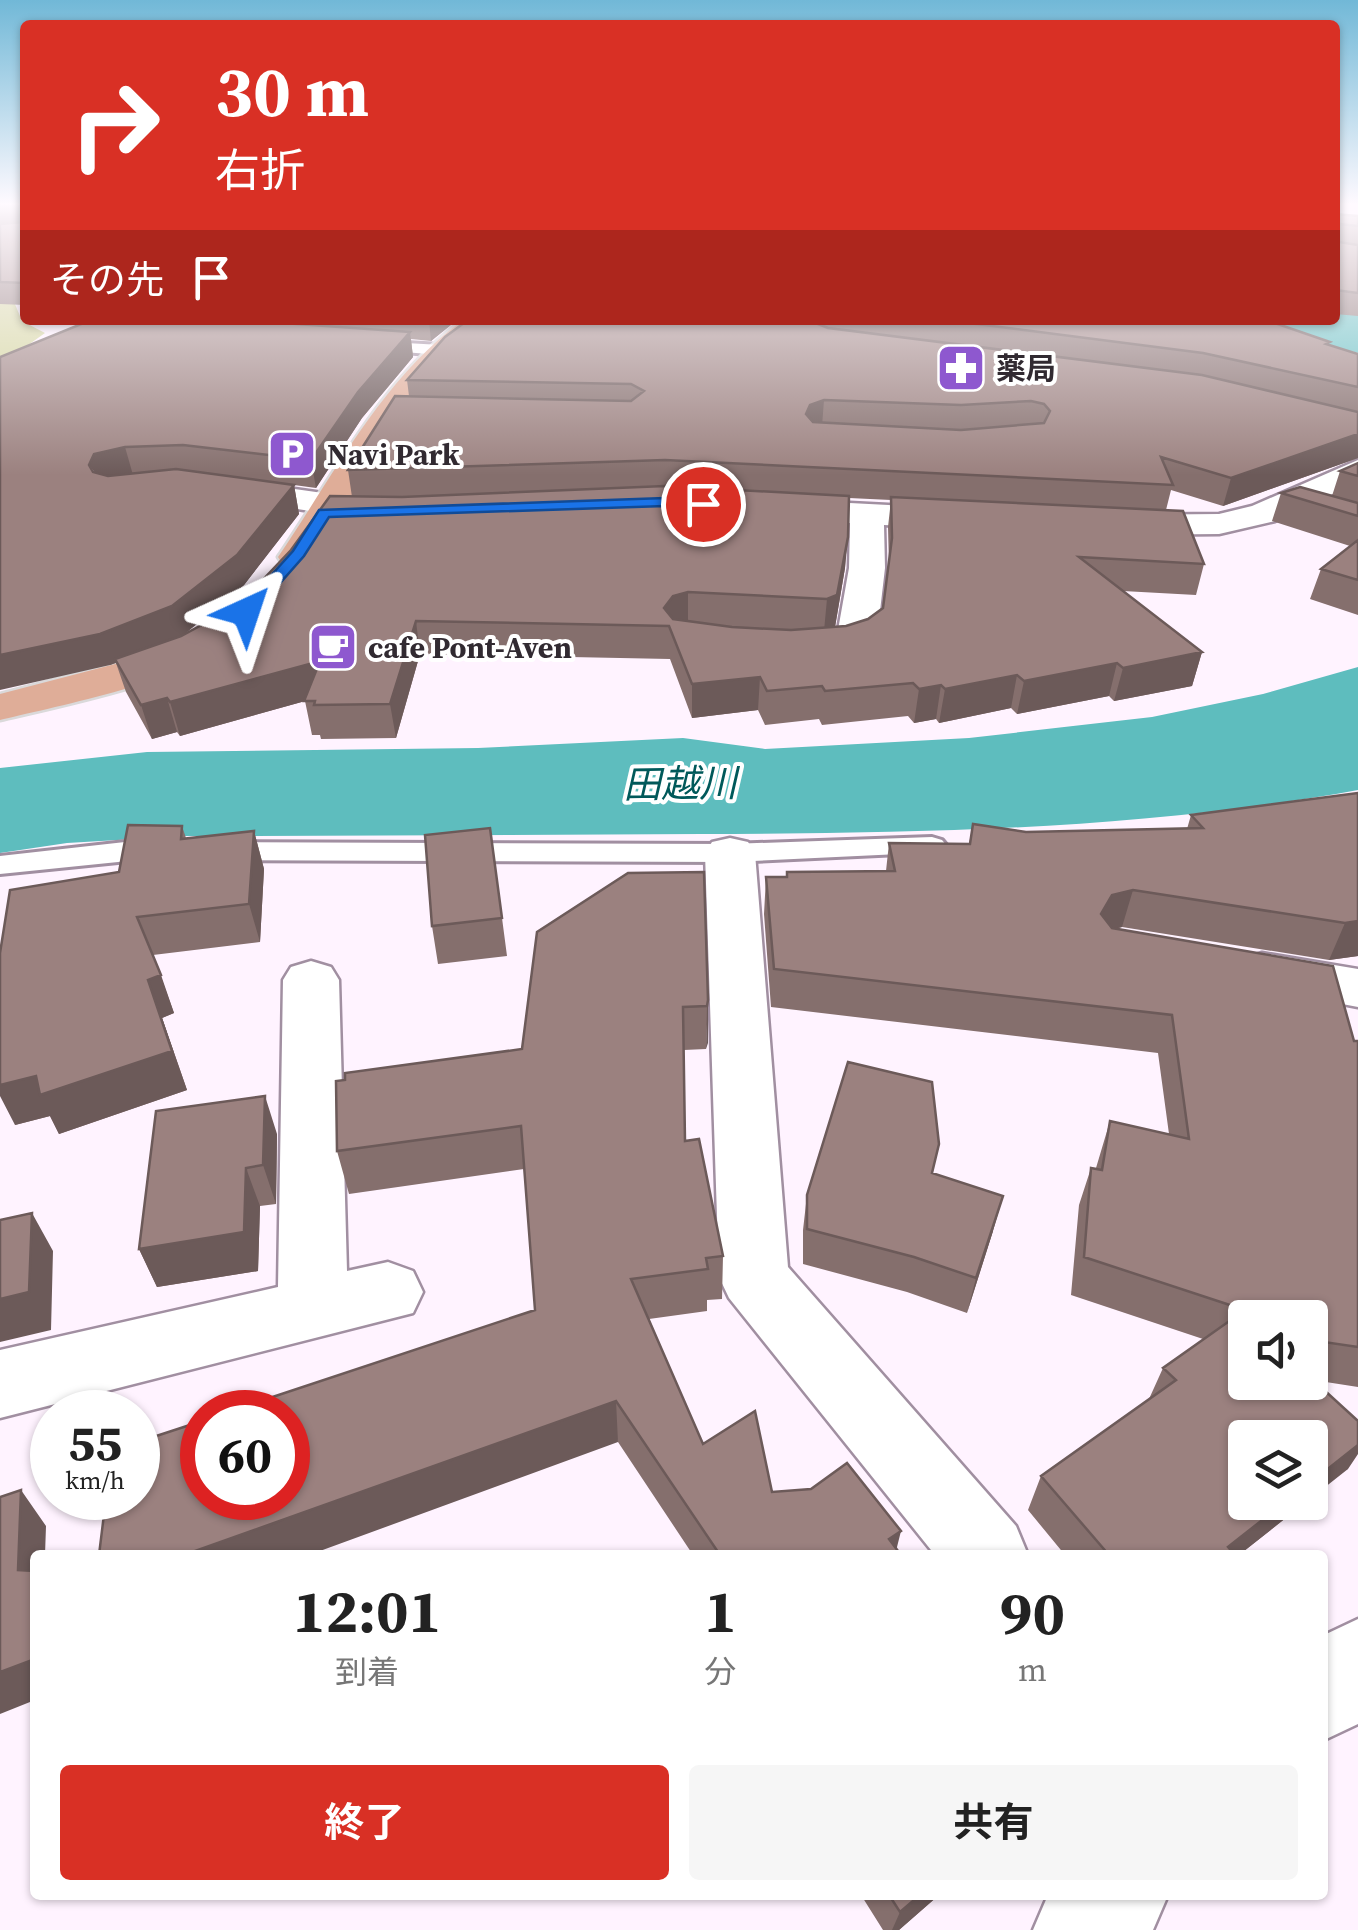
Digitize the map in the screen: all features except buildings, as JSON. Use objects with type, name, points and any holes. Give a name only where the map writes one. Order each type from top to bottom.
[{"type":"main road","points":[[272,583],[337,510],[394,414],[441,350],[473,325]]},
{"type":"main road","points":[[0,707],[158,666],[197,648],[222,630]]},
{"type":"street","points":[[1077,524],[1172,528],[1218,524],[1263,514],[1358,470]]},
{"type":"street","points":[[818,512],[820,475]]},
{"type":"street","points":[[202,486],[337,510]]},
{"type":"street","points":[[1290,501],[1341,516]]},
{"type":"street","points":[[741,507],[1000,520]]},
{"type":"street","points":[[758,643],[828,647],[857,637],[867,568],[867,514]]},
{"type":"street","points":[[730,852],[754,1277],[983,1550]]},
{"type":"street","points":[[1212,964],[1358,988]]},
{"type":"street","points":[[311,980],[313,1310]]},
{"type":"street","points":[[0,1384],[388,1292]]},
{"type":"street","points":[[1328,1691],[1358,1662]]},
{"type":"street","points":[[1083,1930],[1115,1900]]},
{"type":"lane","points":[[354,345],[441,350]]},
{"type":"lane","points":[[0,866],[134,850],[730,852],[958,844]]},
{"type":"green space","points":[[0,295],[11,295],[20,325],[45,333],[0,365]]},
{"type":"water","points":[[1340,309],[1358,312],[1358,353],[1335,347],[1064,325],[1340,325]]},
{"type":"water","name":"田越川","points":[[1358,667],[1358,790],[1276,803],[1195,814],[1031,827],[783,833],[186,836],[67,843],[0,853],[0,768],[147,752],[478,748],[683,738],[765,749],[969,738],[1152,717],[1263,694]]},
{"type":"place","name":"薬局","points":[[961,368]]},
{"type":"place","name":"Navi Park","points":[[292,454]]},
{"type":"place","name":"cafe Pont-Aven","points":[[333,647]]},
{"type":"route","points":[[246,612],[299,553],[324,512],[703,504]]}]
